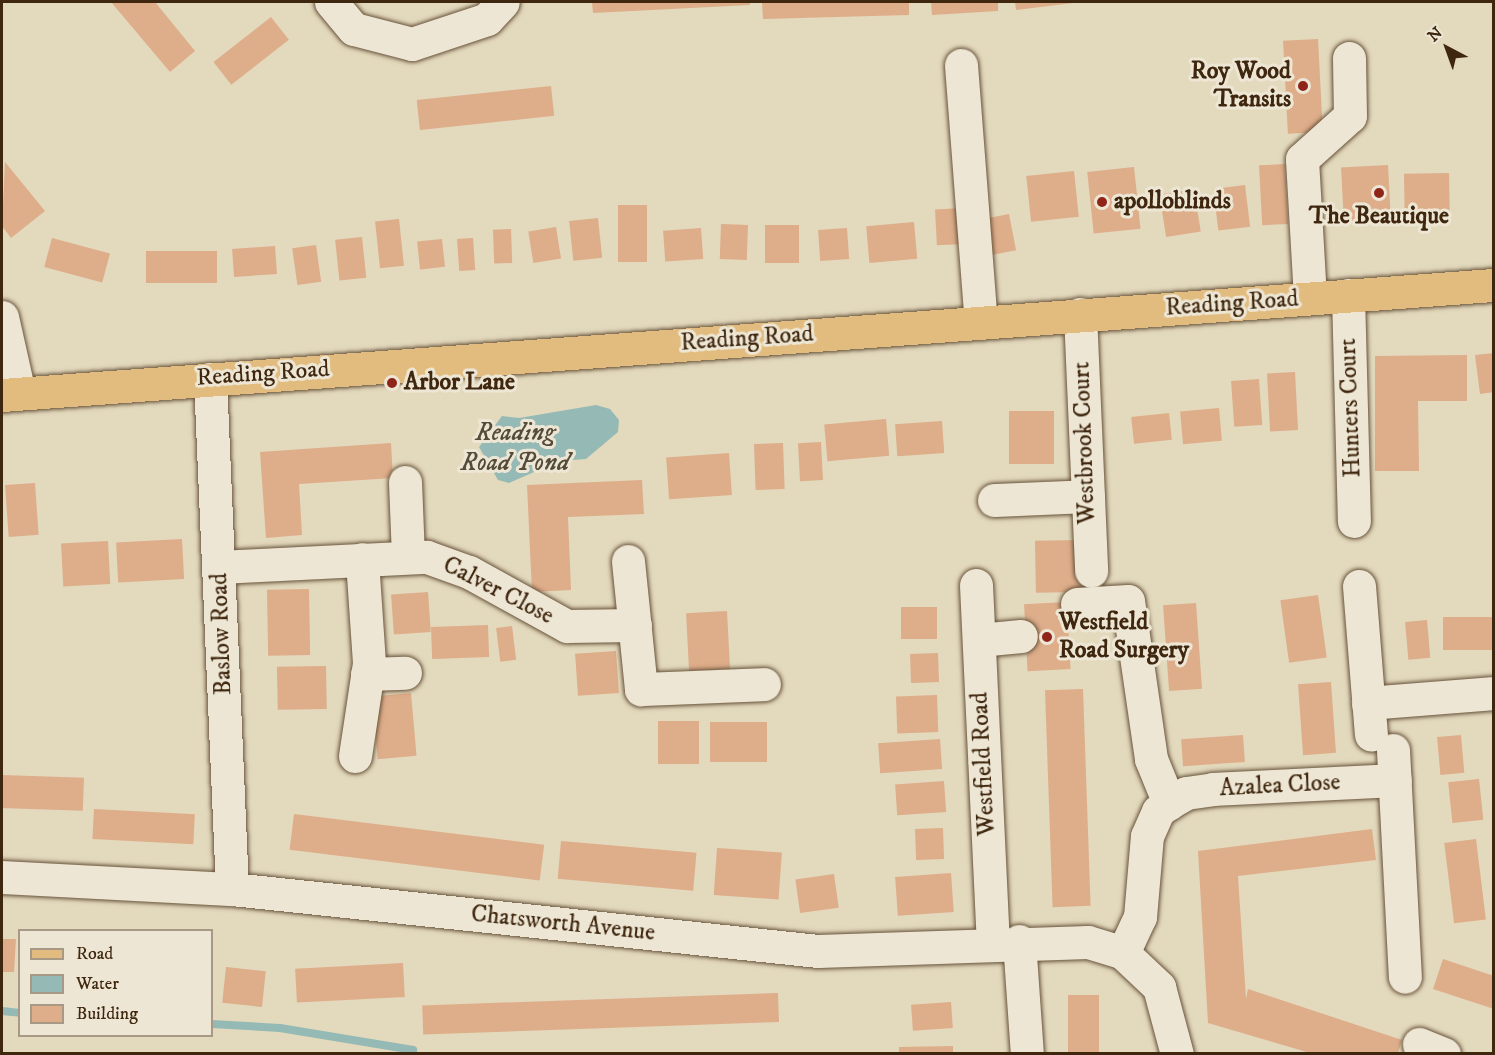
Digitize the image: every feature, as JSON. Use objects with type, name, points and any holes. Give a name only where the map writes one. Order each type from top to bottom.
[{"type":"main road","name":"Reading Road","points":[[10,394],[1494,285]]},
{"type":"street","points":[[331,2],[354,29],[412,44],[487,19],[503,2]]},
{"type":"street","points":[[1310,298],[1302,159],[1350,116],[1349,58]]},
{"type":"street","points":[[962,65],[981,322]]},
{"type":"street","name":"Hunters Court","points":[[1348,295],[1354,521]]},
{"type":"street","name":"Westbrook Court","points":[[1080,314],[1091,572]]},
{"type":"street","points":[[2,316],[10,394]]},
{"type":"street","name":"Baslow Road","points":[[210,379],[232,890]]},
{"type":"street","points":[[405,482],[408,556]]},
{"type":"street","points":[[994,500],[1088,496]]},
{"type":"street","name":"Calver Close","points":[[219,567],[408,556],[450,563],[567,626],[634,625]]},
{"type":"street","points":[[355,756],[368,674],[362,559]]},
{"type":"street","points":[[628,561],[641,688],[764,684]]},
{"type":"street","name":"Westfield Road","points":[[976,585],[1006,942],[1027,1053]]},
{"type":"street","points":[[1359,586],[1368,703],[1386,755],[1405,977]]},
{"type":"street","points":[[1077,604],[1128,601],[1151,759],[1169,803]]},
{"type":"street","points":[[979,640],[1021,636]]},
{"type":"street","points":[[368,674],[405,673]]},
{"type":"street","points":[[1368,703],[1494,693]]},
{"type":"street","name":"Azalea Close","points":[[1123,953],[1140,918],[1147,836],[1158,811],[1186,793],[1386,755]]},
{"type":"street","name":"Chatsworth Avenue","points":[[2,876],[232,890],[818,951],[1006,942],[1088,942],[1123,953]]},
{"type":"street","points":[[1123,953],[1160,987],[1177,1053]]},
{"type":"water","name":"Reading Road Pond","points":[[596,405],[610,409],[619,420],[618,432],[586,459],[559,461],[509,483],[498,480],[479,447],[502,416],[519,418]]},
{"type":"building","points":[[111,2],[155,2],[195,51],[170,72]]},
{"type":"building","points":[[592,2],[750,2],[750,5],[593,13]]},
{"type":"building","points":[[762,2],[909,2],[909,15],[763,19]]},
{"type":"building","points":[[931,2],[998,2],[998,11],[932,15]]},
{"type":"building","points":[[1015,2],[1073,2],[1073,3],[1016,10]]},
{"type":"building","points":[[271,17],[289,40],[231,85],[213,62]]},
{"type":"building","name":"Roy Wood Transits","points":[[1318,39],[1323,132],[1288,134],[1283,41]]},
{"type":"building","points":[[551,86],[554,116],[420,130],[417,100]]},
{"type":"building","points":[[5,162],[45,211],[11,238],[2,226]]},
{"type":"building","points":[[1285,164],[1288,224],[1262,225],[1259,165]]},
{"type":"building","points":[[1388,165],[1391,220],[1344,222],[1341,167]]},
{"type":"building","points":[[1134,167],[1140,229],[1094,234],[1087,172]]},
{"type":"building","points":[[1074,171],[1079,217],[1031,222],[1026,176]]},
{"type":"building","points":[[1449,173],[1450,213],[1405,214],[1404,174]]},
{"type":"building","points":[[1245,185],[1250,227],[1218,231],[1213,189]]},
{"type":"building","points":[[1194,189],[1201,231],[1166,237],[1159,194]]},
{"type":"building","points":[[618,205],[647,205],[647,262],[618,262]]},
{"type":"building","points":[[962,208],[964,244],[937,245],[935,209]]},
{"type":"building","points":[[1009,214],[1016,250],[988,256],[981,220]]},
{"type":"building","points":[[598,218],[602,258],[573,261],[569,221]]},
{"type":"building","points":[[399,219],[404,266],[380,268],[375,222]]},
{"type":"building","points":[[914,222],[917,259],[869,263],[866,226]]},
{"type":"building","points":[[721,224],[748,225],[747,260],[720,259]]},
{"type":"building","points":[[765,225],[799,225],[799,263],[765,263]]},
{"type":"building","points":[[556,227],[561,259],[533,263],[528,231]]},
{"type":"building","points":[[701,228],[703,259],[665,262],[663,231]]},
{"type":"building","points":[[847,228],[849,259],[820,261],[818,230]]},
{"type":"building","points":[[511,229],[512,263],[494,264],[493,230]]},
{"type":"building","points":[[362,237],[366,278],[339,281],[335,240]]},
{"type":"building","points":[[52,238],[110,254],[102,283],[44,267]]},
{"type":"building","points":[[473,238],[475,270],[459,271],[457,239]]},
{"type":"building","points":[[442,239],[445,267],[420,269],[417,242]]},
{"type":"building","points":[[316,245],[321,282],[297,285],[292,248]]},
{"type":"building","points":[[275,246],[277,274],[234,277],[232,249]]},
{"type":"building","points":[[146,251],[217,251],[217,283],[146,283]]},
{"type":"building","points":[[1494,353],[1494,392],[1480,394],[1475,355]]},
{"type":"building","points":[[1467,355],[1467,401],[1418,401],[1419,471],[1375,471],[1375,356]]},
{"type":"building","points":[[1295,372],[1298,430],[1270,431],[1267,373]]},
{"type":"building","points":[[1259,379],[1262,425],[1234,427],[1231,381]]},
{"type":"building","points":[[1219,408],[1222,441],[1183,444],[1180,411]]},
{"type":"building","points":[[1009,411],[1054,411],[1054,464],[1009,464]]},
{"type":"building","points":[[1169,413],[1172,440],[1134,444],[1131,417]]},
{"type":"building","points":[[886,419],[889,456],[827,461],[824,424]]},
{"type":"building","points":[[942,421],[944,453],[897,456],[895,424]]},
{"type":"building","points":[[821,442],[823,480],[800,481],[798,443]]},
{"type":"building","points":[[391,443],[393,478],[299,484],[302,535],[266,538],[260,452]]},
{"type":"building","points":[[783,443],[785,489],[756,490],[754,444]]},
{"type":"building","points":[[729,453],[732,495],[669,499],[666,457]]},
{"type":"building","points":[[642,480],[644,514],[568,517],[571,590],[532,592],[527,485]]},
{"type":"building","points":[[35,483],[39,535],[9,537],[5,485]]},
{"type":"building","points":[[182,539],[184,579],[118,582],[116,542]]},
{"type":"building","points":[[1080,540],[1081,592],[1036,593],[1035,541]]},
{"type":"building","points":[[108,541],[110,584],[63,586],[61,543]]},
{"type":"building","points":[[309,589],[310,655],[268,656],[267,590]]},
{"type":"building","points":[[428,592],[431,632],[394,634],[391,595]]},
{"type":"building","points":[[1318,595],[1327,657],[1289,663],[1280,600]]},
{"type":"building","name":"Westfield Road Surgery","points":[[1067,602],[1071,669],[1028,671],[1024,604]]},
{"type":"building","points":[[1196,603],[1202,689],[1169,691],[1163,605]]},
{"type":"building","points":[[901,607],[937,607],[937,639],[901,639]]},
{"type":"building","points":[[727,611],[730,669],[689,671],[686,613]]},
{"type":"building","points":[[1443,617],[1494,617],[1494,650],[1443,650]]},
{"type":"building","points":[[1427,620],[1430,658],[1408,660],[1405,622]]},
{"type":"building","points":[[488,625],[489,657],[432,659],[431,627]]},
{"type":"building","points":[[512,626],[516,660],[500,662],[496,628]]},
{"type":"building","points":[[616,651],[619,693],[578,696],[575,654]]},
{"type":"building","points":[[938,653],[939,682],[911,683],[910,654]]},
{"type":"building","points":[[326,666],[327,709],[278,710],[277,667]]},
{"type":"building","points":[[1331,682],[1336,753],[1303,755],[1298,684]]},
{"type":"building","points":[[1083,689],[1091,906],[1053,907],[1045,690]]},
{"type":"building","points":[[411,693],[416,756],[378,759],[372,696]]},
{"type":"building","points":[[937,695],[938,732],[897,733],[896,696]]},
{"type":"building","points":[[658,721],[699,721],[699,764],[658,764]]},
{"type":"building","points":[[710,722],[767,722],[767,762],[710,762]]},
{"type":"building","points":[[1243,735],[1245,762],[1183,766],[1181,739]]},
{"type":"building","points":[[1461,735],[1464,773],[1440,775],[1437,737]]},
{"type":"building","points":[[940,739],[942,769],[880,773],[878,743]]},
{"type":"building","points":[[2,775],[84,778],[83,811],[2,808]]},
{"type":"building","points":[[1479,779],[1483,820],[1452,823],[1448,782]]},
{"type":"building","points":[[944,781],[946,812],[897,815],[895,784]]},
{"type":"building","points":[[94,809],[195,814],[193,844],[92,839]]},
{"type":"building","points":[[294,814],[544,845],[540,880],[290,850]]},
{"type":"building","points":[[943,828],[944,859],[916,860],[915,829]]},
{"type":"building","points":[[1372,829],[1376,860],[1238,876],[1246,999],[1248,989],[1402,1040],[1398,1053],[1310,1053],[1208,1023],[1198,851]]},
{"type":"building","points":[[1476,839],[1486,919],[1454,923],[1444,843]]},
{"type":"building","points":[[561,841],[696,853],[693,891],[558,879]]},
{"type":"building","points":[[717,848],[782,853],[779,899],[714,895]]},
{"type":"building","points":[[951,873],[954,912],[898,916],[895,877]]},
{"type":"building","points":[[834,874],[839,908],[800,913],[795,879]]},
{"type":"building","points":[[2,939],[16,939],[14,972],[2,972]]},
{"type":"building","points":[[1443,959],[1494,976],[1494,1009],[1433,989]]},
{"type":"building","points":[[403,963],[405,997],[297,1003],[295,969]]},
{"type":"building","points":[[226,967],[266,971],[262,1007],[222,1003]]},
{"type":"building","points":[[778,993],[779,1022],[423,1034],[422,1005]]},
{"type":"building","points":[[1068,995],[1099,995],[1099,1053],[1068,1053]]},
{"type":"building","points":[[951,1002],[953,1028],[913,1031],[911,1005]]},
{"type":"building","points":[[953,1046],[953,1053],[899,1053],[899,1047]]},
{"type":"waterway","points":[[2,1011],[18,1013]]},
{"type":"waterway","points":[[213,1024],[280,1028],[413,1050]]},
{"type":"place","name":"Roy Wood Transits","points":[[1303,86]]},
{"type":"place","name":"The Beautique","points":[[1379,193]]},
{"type":"place","name":"apolloblinds","points":[[1102,202]]},
{"type":"place","name":"Arbor Lane","points":[[392,383]]},
{"type":"place","name":"Westfield Road Surgery","points":[[1047,637]]}]
